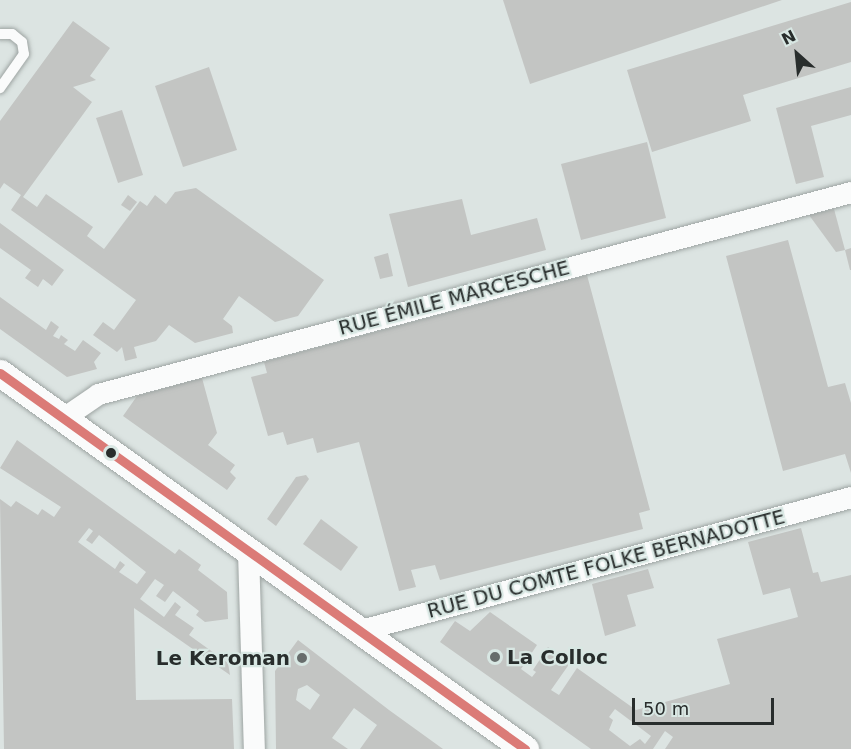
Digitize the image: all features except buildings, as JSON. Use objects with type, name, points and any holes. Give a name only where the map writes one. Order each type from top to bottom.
[{"type":"street","name":"RUE ÉMILE MARCESCHE","points":[[63,418],[98,394],[851,192]]},
{"type":"street","points":[[0,373],[525,749]]},
{"type":"street","name":"RUE DU COMTE FOLKE BERNADOTTE","points":[[361,630],[851,497]]},
{"type":"street","points":[[248,551],[254,749]]},
{"type":"lane","points":[[0,34],[17,38],[22,42],[24,54],[0,88]]},
{"type":"transit line","points":[[0,373],[525,749]]},
{"type":"place","name":"La Colloc","points":[[495,657]]},
{"type":"place","name":"Le Keroman","points":[[302,658]]}]
